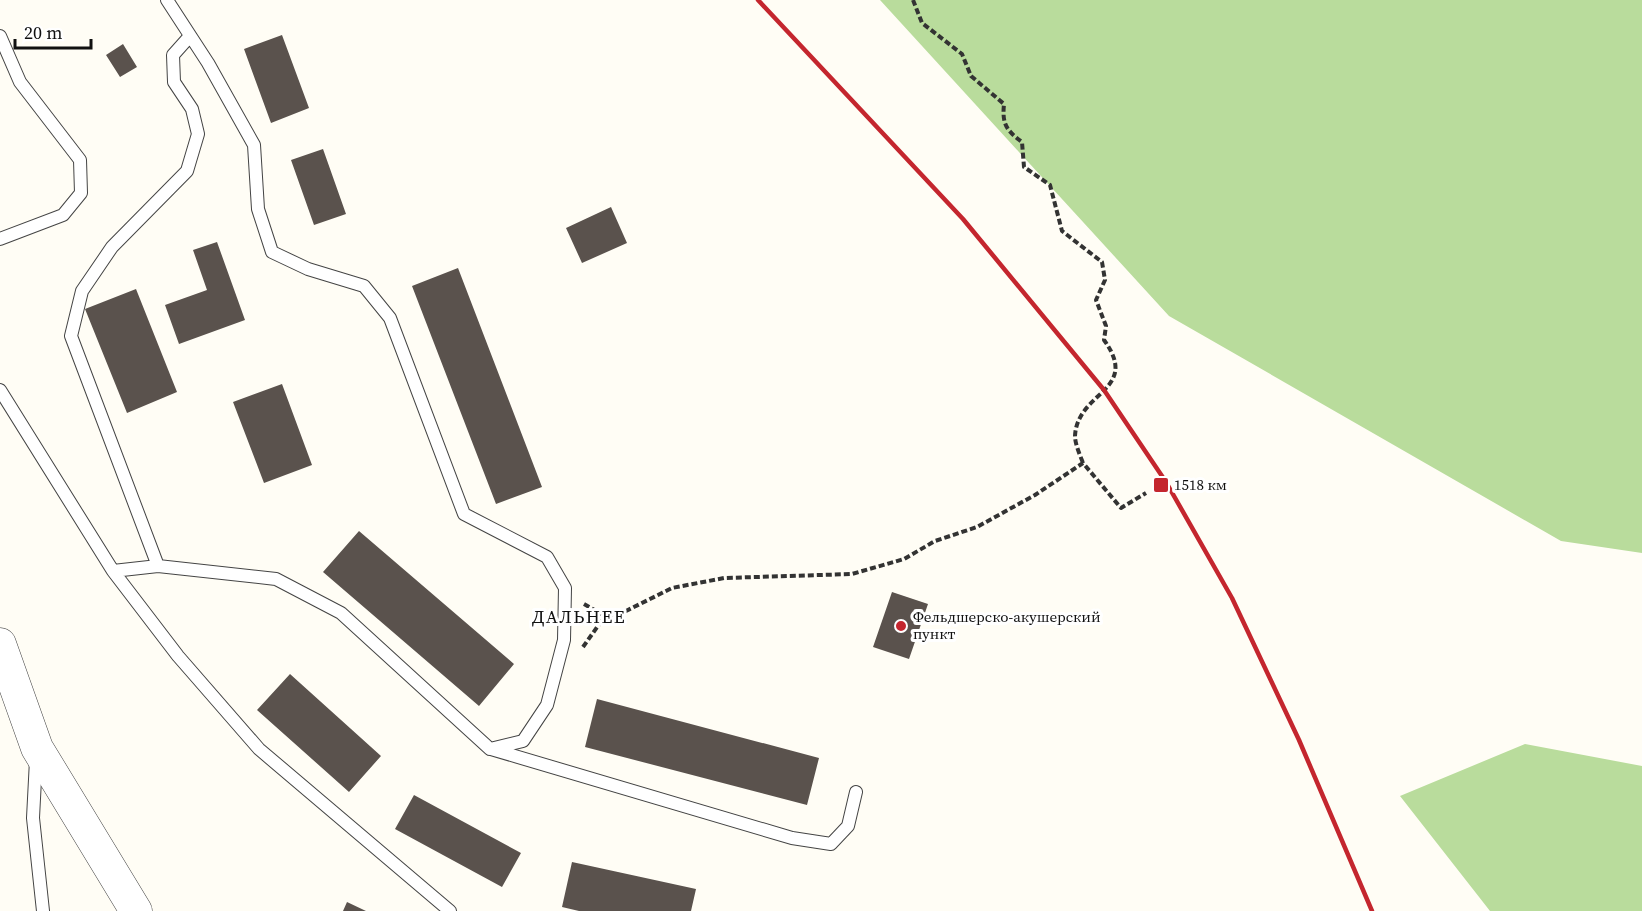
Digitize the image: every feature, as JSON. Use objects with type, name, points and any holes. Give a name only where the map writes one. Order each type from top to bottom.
[{"type":"street","points":[[0,644],[37,748],[136,911]]},
{"type":"lane","points":[[167,0],[254,145],[258,209],[272,252],[308,269],[364,286],[390,318],[464,514],[546,557],[565,588],[564,640],[547,705],[524,741],[490,748]]},
{"type":"lane","points":[[0,36],[20,82],[80,160],[81,193],[63,214],[0,239]]},
{"type":"lane","points":[[159,567],[71,336],[82,291],[112,248],[187,171],[198,134],[192,109],[174,82],[173,55],[190,36]]},
{"type":"lane","points":[[0,390],[113,570],[178,656],[259,748],[450,911]]},
{"type":"lane","points":[[113,570],[159,567],[276,579],[341,613],[490,748],[792,838],[831,844],[848,826],[856,792]]},
{"type":"lane","points":[[37,748],[33,818],[43,911]]},
{"type":"path","points":[[913,0],[922,23],[962,54],[971,76],[1004,104],[1002,121],[1008,131],[1022,142],[1024,167],[1050,185],[1062,231],[1102,262],[1105,280],[1096,300],[1106,326],[1104,340],[1116,357],[1116,371],[1107,387],[1080,415],[1075,437],[1083,463],[1121,508],[1146,493]]},
{"type":"path","points":[[592,633],[605,616],[626,611],[672,588],[724,578],[852,574],[904,559],[934,541],[977,527],[1035,495],[1083,463]]},
{"type":"path","points":[[565,593],[605,616]]},
{"type":"green space","points":[[880,0],[1642,0],[1642,553],[1561,541],[1169,316]]},
{"type":"green space","points":[[1525,744],[1642,766],[1642,911],[1490,911],[1400,796]]},
{"type":"building","points":[[282,35],[309,108],[271,123],[244,49]]},
{"type":"building","points":[[123,44],[137,67],[120,77],[106,55]]},
{"type":"building","points":[[323,149],[346,214],[314,225],[291,160]]},
{"type":"building","points":[[611,207],[627,243],[582,263],[566,228]]},
{"type":"building","points":[[217,242],[245,320],[179,344],[165,305],[207,290],[193,250]]},
{"type":"building","points":[[458,268],[542,487],[496,504],[412,286]]},
{"type":"building","points":[[136,289],[177,392],[127,413],[85,309]]},
{"type":"building","points":[[282,384],[312,465],[264,483],[233,402]]},
{"type":"building","points":[[359,531],[514,664],[479,706],[323,572]]},
{"type":"building","name":"Фельдшерско-акушерский пункт","points":[[892,592],[928,604],[909,659],[873,647]]},
{"type":"building","points":[[290,674],[381,756],[349,792],[257,710]]},
{"type":"building","points":[[597,699],[819,758],[807,805],[585,747]]},
{"type":"building","points":[[414,795],[521,853],[502,887],[395,829]]},
{"type":"building","points":[[572,862],[696,889],[691,911],[579,911],[562,907]]},
{"type":"building","points":[[347,902],[366,911],[343,911]]},
{"type":"railway","points":[[758,0],[963,219],[1104,390],[1166,482],[1232,598],[1299,740],[1372,911]]},
{"type":"place","name":"1518 км","points":[[1161,485]]},
{"type":"place","name":"Фельдшерско-акушерский пункт","points":[[901,626]]},
{"type":"district","name":"ДАЛЬНЕЕ","points":[[579,617]]}]
